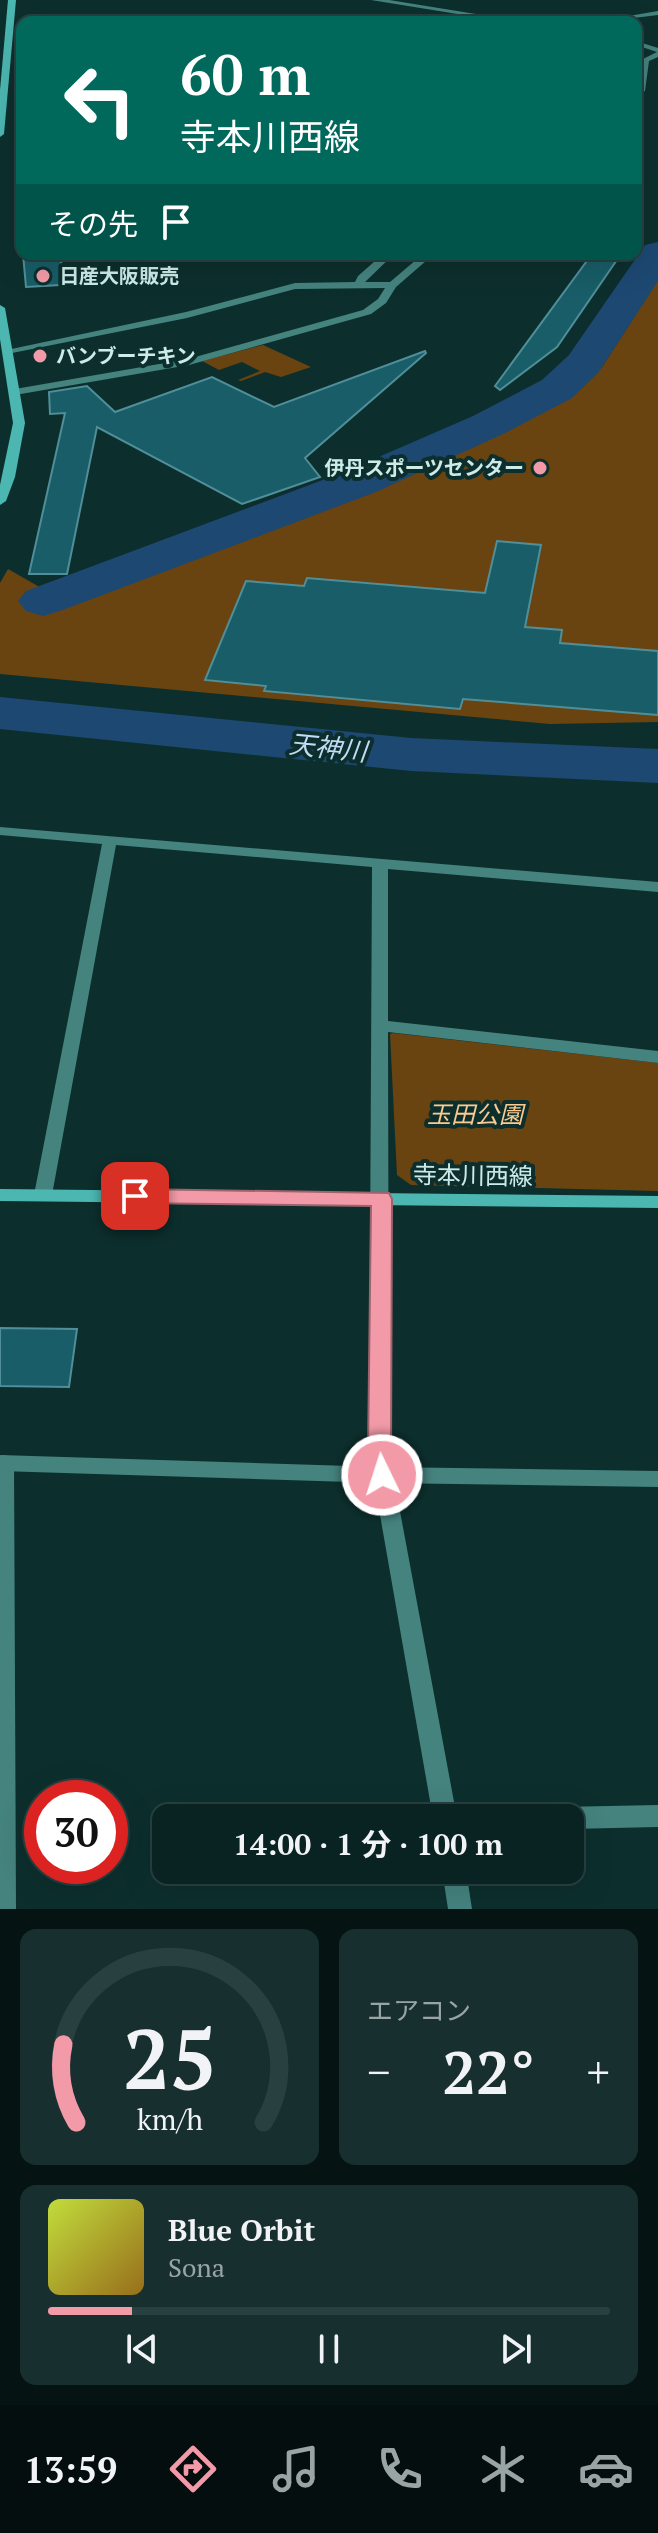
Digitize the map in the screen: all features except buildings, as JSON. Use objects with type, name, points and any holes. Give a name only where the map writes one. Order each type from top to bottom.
[{"type":"main road","points":[[0,134],[12,0]]},
{"type":"main road","points":[[0,308],[19,423],[9,477],[0,501]]},
{"type":"main road","name":"寺本川西線","points":[[0,1195],[658,1202]]},
{"type":"street","points":[[375,0],[482,16]]},
{"type":"street","points":[[647,46],[658,36]]},
{"type":"street","points":[[642,45],[658,52],[645,60],[642,83]]},
{"type":"street","points":[[359,286],[361,278],[382,260]]},
{"type":"street","points":[[15,392],[189,362],[367,312],[422,260]]},
{"type":"street","points":[[7,351],[187,315],[295,286],[392,285]]},
{"type":"street","points":[[0,831],[658,887]]},
{"type":"street","points":[[43,1195],[110,840]]},
{"type":"street","points":[[380,863],[379,1452],[442,1804]]},
{"type":"street","points":[[381,1026],[658,1057]]},
{"type":"street","points":[[4,1909],[2,1463],[382,1475],[658,1479]]},
{"type":"street","points":[[584,1818],[658,1816]]},
{"type":"street","points":[[456,1884],[460,1909]]},
{"type":"green space","name":"伊丹スポーツセンター","points":[[658,280],[658,722],[550,724],[0,674],[0,583],[8,569],[71,605],[335,505],[508,430],[573,395],[602,367]]},
{"type":"green space","points":[[263,345],[311,367],[281,377],[265,372],[241,381],[238,380],[260,371],[242,362],[219,370],[202,361]]},
{"type":"green space","name":"玉田公園","points":[[390,1034],[658,1063],[658,1191],[411,1185],[397,1175]]},
{"type":"waterway","points":[[43,601],[360,482],[488,425],[557,389],[584,364],[658,253]]},
{"type":"waterway","name":"天神川","points":[[0,713],[411,755],[658,766]]},
{"type":"place","name":"日産大阪販売","points":[[43,276]]},
{"type":"place","name":"バンブーチキン","points":[[40,356]]},
{"type":"place","name":"伊丹スポーツセンター","points":[[540,468]]},
{"type":"route","points":[[135,1196],[381,1199],[379,1452],[382,1475]]}]
